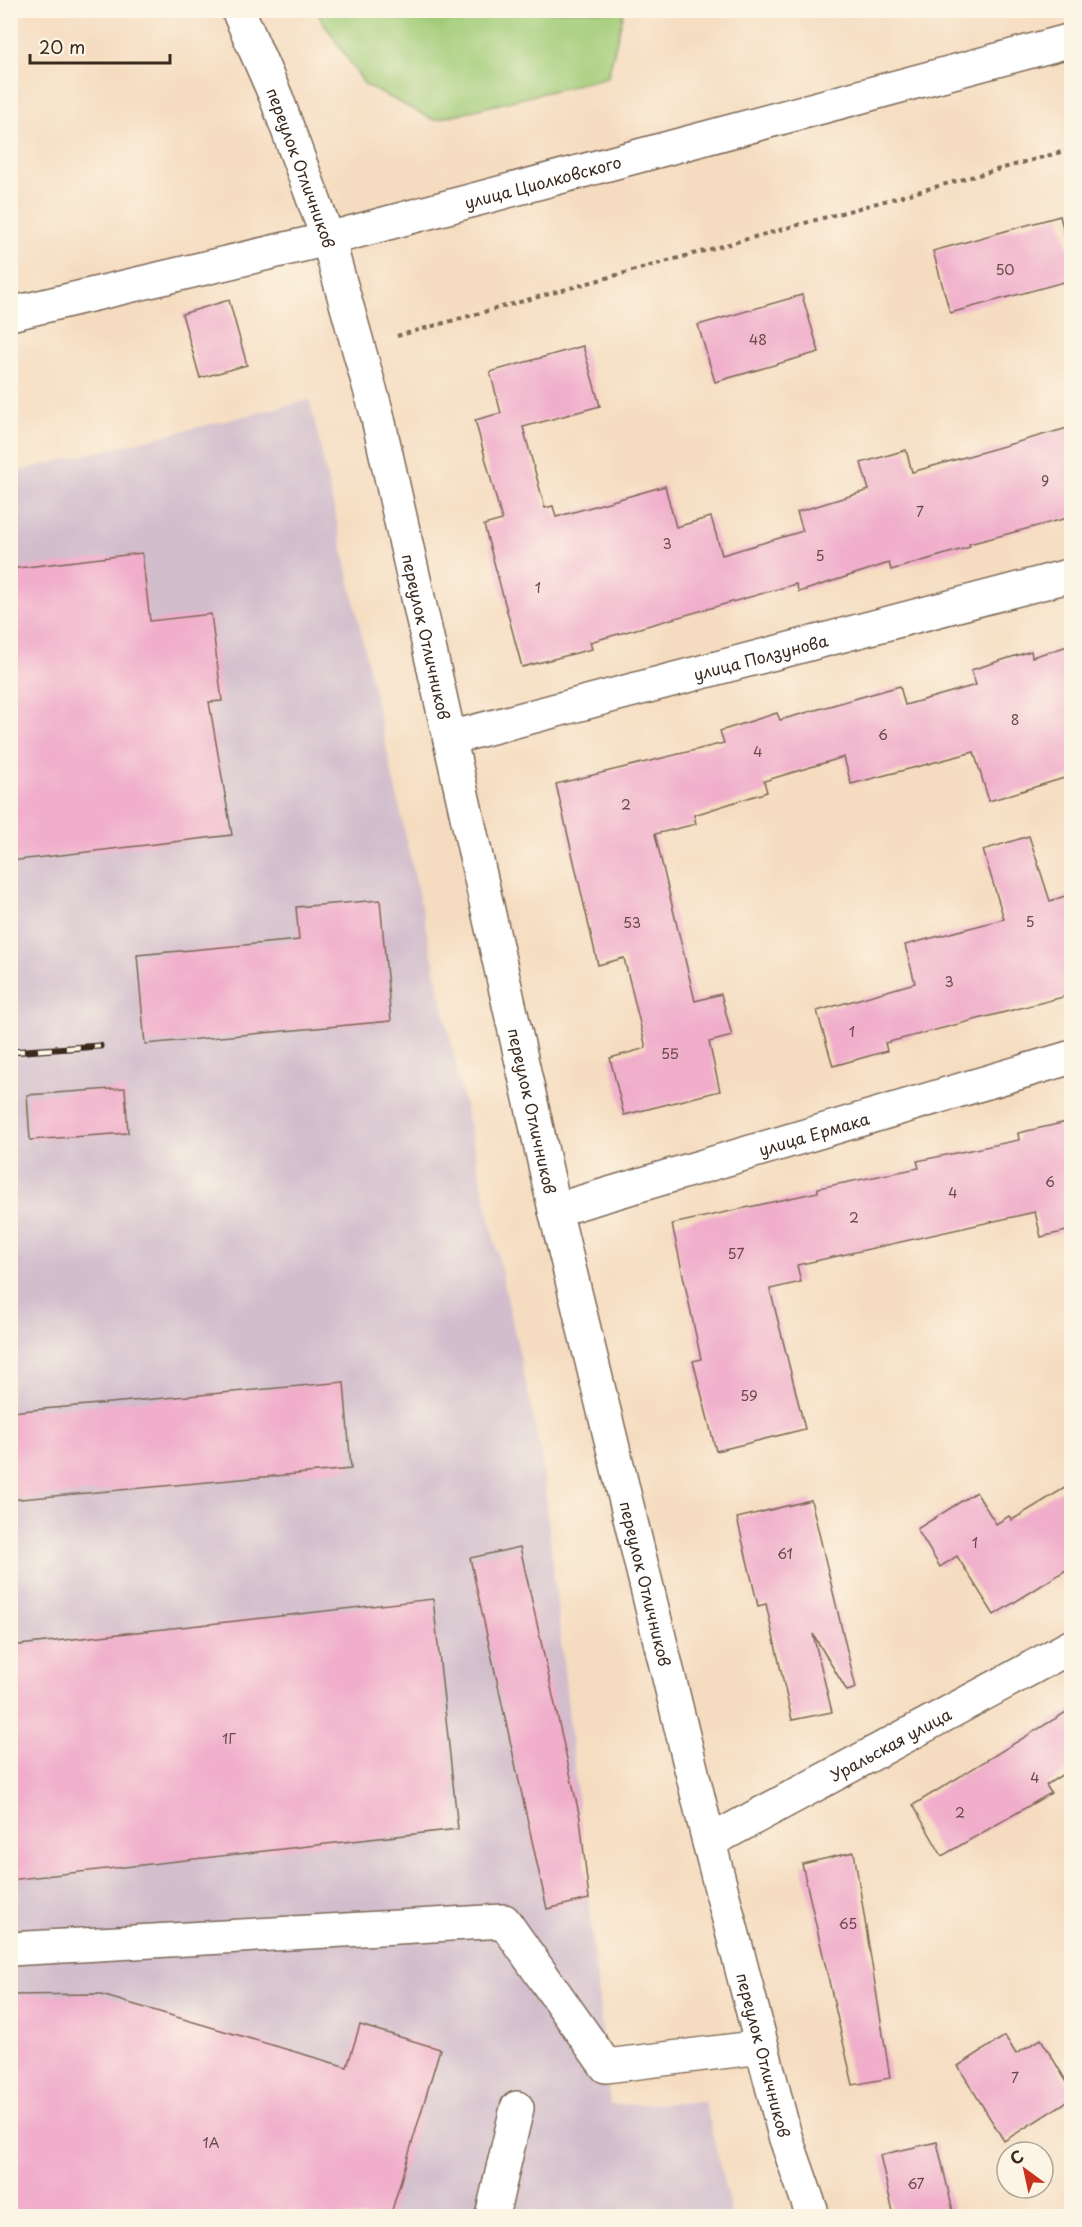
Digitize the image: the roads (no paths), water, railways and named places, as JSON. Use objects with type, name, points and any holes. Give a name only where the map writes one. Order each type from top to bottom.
[{"type":"street","name":"переулок Отличников","points":[[238,10],[276,97],[328,239],[377,414],[555,1210],[709,1842],[785,2136],[813,2217]]},
{"type":"street","name":"улица Циолковского","points":[[10,314],[328,239],[1071,40]]},
{"type":"street","name":"улица Ползунова","points":[[450,738],[1071,575]]},
{"type":"street","name":"улица Ермака","points":[[555,1210],[1071,1057]]},
{"type":"street","name":"Уральская улица","points":[[709,1842],[1071,1646]]},
{"type":"street","points":[[10,1949],[504,1921],[606,2066],[762,2047]]},
{"type":"street","points":[[492,2217],[517,2108]]},
{"type":"railway","points":[[10,1052],[100,1046]]}]
